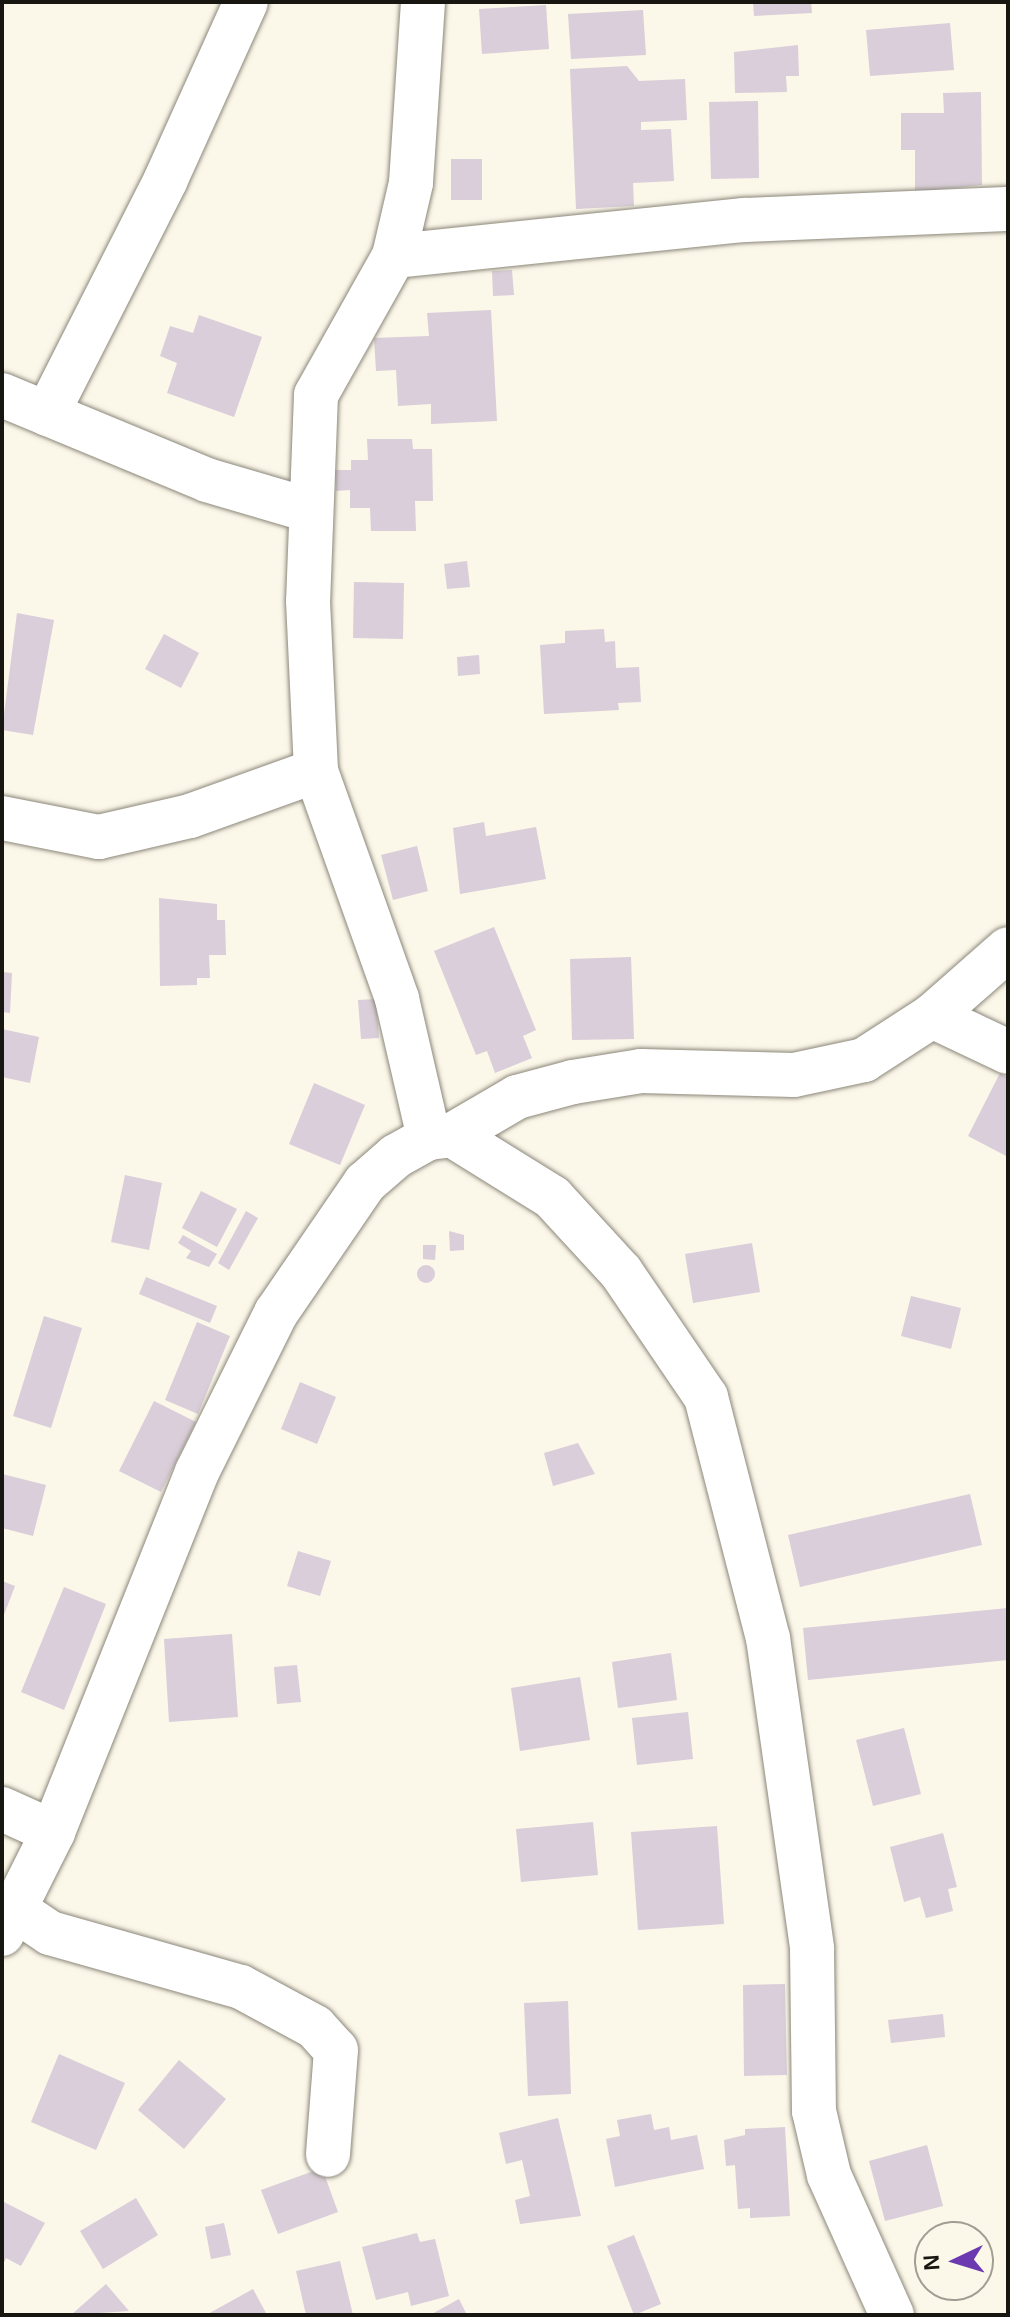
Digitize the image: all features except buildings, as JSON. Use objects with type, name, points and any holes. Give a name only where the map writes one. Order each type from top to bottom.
[{"type":"street","points":[[47,414],[166,179],[246,2]]},
{"type":"street","points":[[423,2],[411,183],[394,256],[316,395],[309,510],[316,771],[397,999],[441,1136],[552,1197],[621,1272],[706,1397],[768,1638],[812,1949],[814,2111],[829,2175],[892,2315]]},
{"type":"street","points":[[394,256],[744,220],[1008,209]]},
{"type":"street","points":[[2,395],[207,480],[309,510]]},
{"type":"street","points":[[2,818],[99,837],[190,816],[316,771]]},
{"type":"street","points":[[328,2155],[336,2050],[315,2027],[241,1987],[9,1922],[53,1832],[197,1472],[276,1313],[365,1183],[441,1136],[517,1097],[573,1082],[641,1071],[794,1075],[864,1060],[932,1016],[1008,949]]},
{"type":"street","points":[[932,1016],[1008,1052]]},
{"type":"street","points":[[2,1809],[53,1832]]}]
